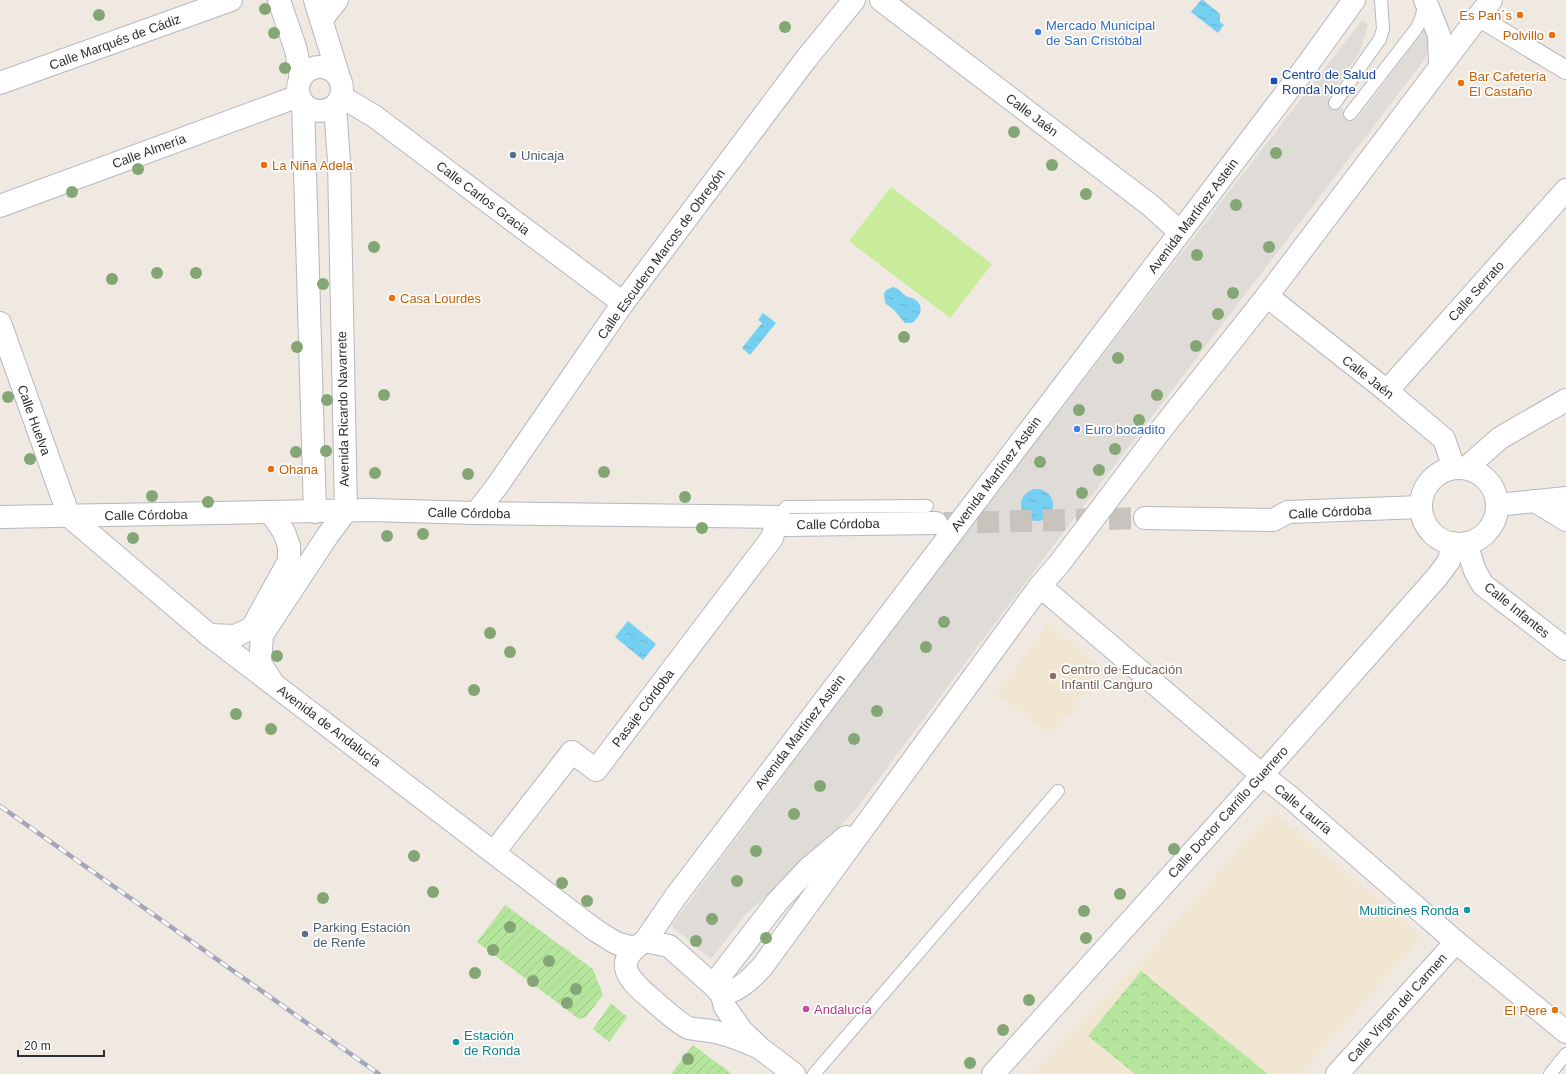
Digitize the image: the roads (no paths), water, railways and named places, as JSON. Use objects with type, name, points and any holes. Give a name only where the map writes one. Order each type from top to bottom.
[{"type":"street","name":"Calle Marqués de Cádiz","points":[[0,83],[231,0]]},
{"type":"street","points":[[279,0],[296,50],[301,92],[314,512]]},
{"type":"street","points":[[337,0],[319,10],[338,74],[342,81],[343,89],[338,101],[325,111],[312,110],[301,92],[305,72],[312,67],[320,66],[331,69],[338,74]]},
{"type":"street","name":"Calle Escudero Marcos de Obregón","points":[[476,513],[497,486],[623,303],[806,59],[854,0]]},
{"type":"street","name":"Calle Jaén","points":[[881,0],[1150,205],[1180,232]]},
{"type":"street","points":[[1425,0],[1439,35],[1440,67]]},
{"type":"street","points":[[720,996],[736,990],[762,968],[1040,586],[1064,558],[1165,425],[1267,296],[1491,0]]},
{"type":"street","name":"Avenida Martínez Astein","points":[[640,945],[1355,2]]},
{"type":"street","points":[[1478,17],[1566,70]]},
{"type":"street","name":"Calle Almería","points":[[0,206],[301,92]]},
{"type":"street","name":"Calle Carlos Gracia","points":[[338,101],[374,116],[623,303]]},
{"type":"street","name":"Avenida Ricardo Navarrete","points":[[338,101],[346,511]]},
{"type":"street","name":"Calle Serrato","points":[[1387,391],[1566,190]]},
{"type":"street","name":"Calle Jaén","points":[[1267,296],[1387,391],[1444,439],[1460,468]]},
{"type":"street","name":"Calle Huelva","points":[[0,323],[69,516]]},
{"type":"street","points":[[1460,468],[1500,438],[1566,400]]},
{"type":"street","points":[[1460,468],[1478,473],[1488,481],[1495,493],[1497,505],[1495,518],[1488,530],[1478,539],[1460,543],[1443,540],[1435,535],[1423,518],[1421,507],[1422,496],[1427,486],[1434,478],[1442,471],[1460,468]]},
{"type":"street","points":[[1497,505],[1566,498]]},
{"type":"street","points":[[1535,501],[1566,520]]},
{"type":"street","name":"Calle Córdoba","points":[[1145,518],[1273,520],[1288,512],[1421,507]]},
{"type":"street","name":"Calle Córdoba","points":[[0,517],[371,510],[778,517],[786,525],[932,514]]},
{"type":"street","points":[[272,683],[260,663],[262,636],[328,535],[346,511]]},
{"type":"street","points":[[209,635],[235,636],[252,628],[289,561],[289,546],[284,532],[271,513]]},
{"type":"street","name":"Avenida de Andalucía","points":[[69,516],[209,635],[595,930],[616,943],[669,946],[720,996],[742,1031],[760,1048],[794,1074]]},
{"type":"street","name":"Pasaje Córdoba","points":[[494,852],[572,752],[596,770],[772,538],[778,517]]},
{"type":"street","name":"Calle Infantes","points":[[1460,543],[1483,585],[1566,649]]},
{"type":"street","name":"Calle Doctor Carrillo Guerrero","points":[[992,1074],[1262,775],[1437,577],[1460,543]]},
{"type":"street","name":"Calle Lauría","points":[[1040,586],[1262,775],[1290,797],[1456,942],[1566,1032]]},
{"type":"street","points":[[702,1030],[716,1025],[723,1016],[720,996],[777,902],[808,869],[873,814]]},
{"type":"street","name":"Avenida de Andalucía","points":[[595,930],[627,970],[631,980],[661,1007],[688,1028],[739,1038],[760,1048]]},
{"type":"street","name":"Calle Virgen del Carmen","points":[[1337,1074],[1456,942]]},
{"type":"street","points":[[627,970],[626,962],[629,954],[640,945]]},
{"type":"lane","points":[[1336,102],[1380,39],[1383,29],[1381,0]]},
{"type":"lane","points":[[1350,114],[1416,29],[1420,22],[1425,0]]},
{"type":"lane","points":[[814,1074],[1058,791]]},
{"type":"lane","points":[[1550,1074],[1566,1054]]},
{"type":"water","points":[[1201,0],[1220,14],[1220,22],[1224,25],[1218,33],[1191,12]]},
{"type":"water","points":[[893,287],[897,288],[906,296],[918,302],[920,305],[920,313],[917,319],[912,323],[905,323],[894,310],[885,303],[884,294],[886,290]]},
{"type":"water","points":[[763,313],[776,323],[750,355],[742,348],[762,323],[758,320]]},
{"type":"water","points":[[1034,489],[1040,489],[1050,496],[1053,505],[1052,511],[1046,518],[1040,521],[1034,521],[1024,514],[1021,508],[1021,502],[1028,492]]},
{"type":"water","points":[[628,621],[656,644],[643,660],[615,637]]},
{"type":"tunnel","points":[[944,523],[1145,518]]},
{"type":"railway","points":[[0,806],[379,1074]]},
{"type":"place","name":"Es Pan´s","points":[[1520,15]]},
{"type":"place","name":"Mercado Municipal de San Cristóbal","points":[[1038,32]]},
{"type":"place","name":"Polvillo","points":[[1552,35]]},
{"type":"place","name":"Centro de Salud Ronda Norte","points":[[1274,81]]},
{"type":"place","name":"Bar Cafetería El Castaño","points":[[1461,83]]},
{"type":"place","name":"Unicaja","points":[[513,155]]},
{"type":"place","name":"La Niña Adela","points":[[264,165]]},
{"type":"place","name":"Casa Lourdes","points":[[392,298]]},
{"type":"place","name":"Euro bocadito","points":[[1077,429]]},
{"type":"place","name":"Ohana","points":[[271,469]]},
{"type":"place","name":"Centro de Educación Infantil Canguro","points":[[1053,676]]},
{"type":"place","name":"Multicines Ronda","points":[[1467,910]]},
{"type":"place","name":"Parking Estación de Renfe","points":[[305,934]]},
{"type":"place","name":"Andalucía","points":[[806,1009]]},
{"type":"place","name":"El Pere","points":[[1555,1010]]},
{"type":"place","name":"Estación de Ronda","points":[[456,1042]]}]
